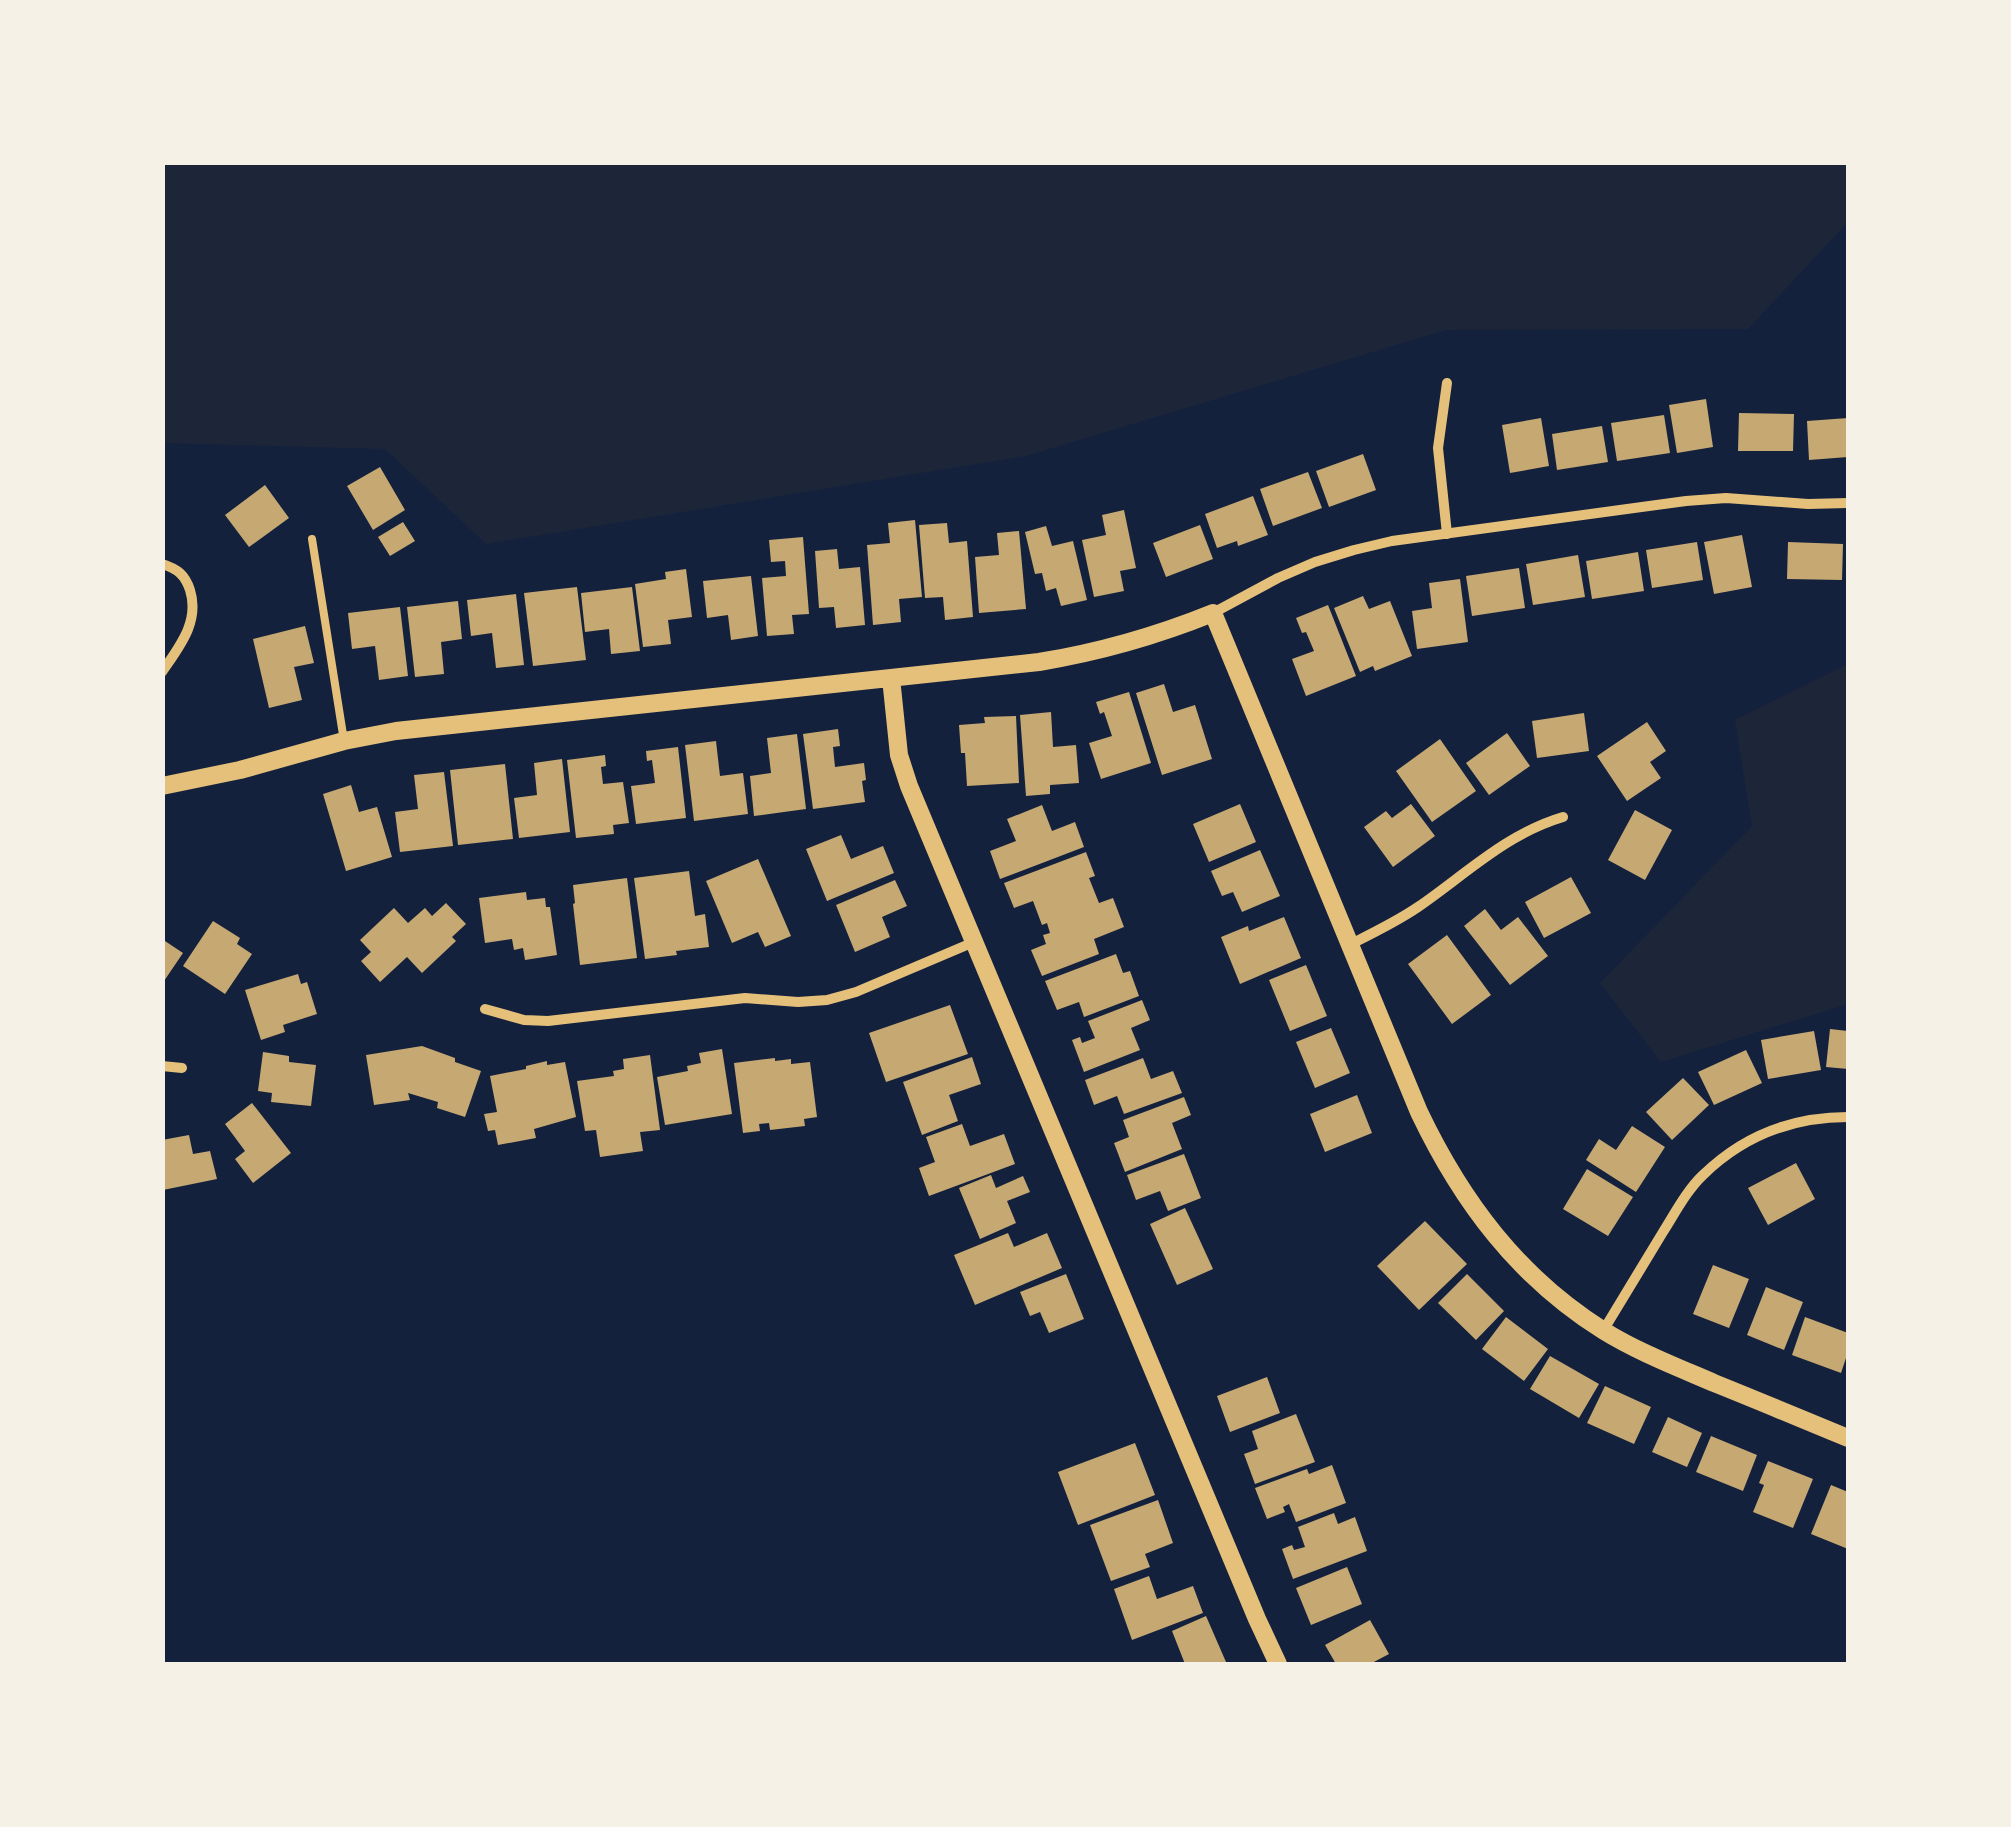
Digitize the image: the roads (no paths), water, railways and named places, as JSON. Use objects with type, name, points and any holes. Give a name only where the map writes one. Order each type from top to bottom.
[{"type":"street","points":[[1446,383],[1438,448],[1448,534]]},
{"type":"street","points":[[162,786],[344,741],[416,729],[1089,654],[1132,643],[1213,613],[1315,562],[1392,541],[1686,501],[1726,498],[1848,503]]},
{"type":"street","points":[[162,564],[186,577],[193,601],[191,624],[162,672]]},
{"type":"street","points":[[1213,613],[1418,1112],[1469,1204],[1528,1272],[1604,1331],[1682,1370],[1848,1438]]},
{"type":"street","points":[[891,678],[899,754],[908,786],[1278,1664]]},
{"type":"street","points":[[1349,944],[1416,908],[1499,846],[1563,817]]},
{"type":"street","points":[[485,1009],[524,1020],[548,1021],[744,998],[827,1000],[856,992],[974,942]]},
{"type":"street","points":[[162,1066],[182,1068]]},
{"type":"street","points":[[1604,1331],[1700,1177],[1734,1150],[1771,1129],[1809,1118],[1848,1117]]},
{"type":"lane","points":[[312,539],[344,741]]}]
